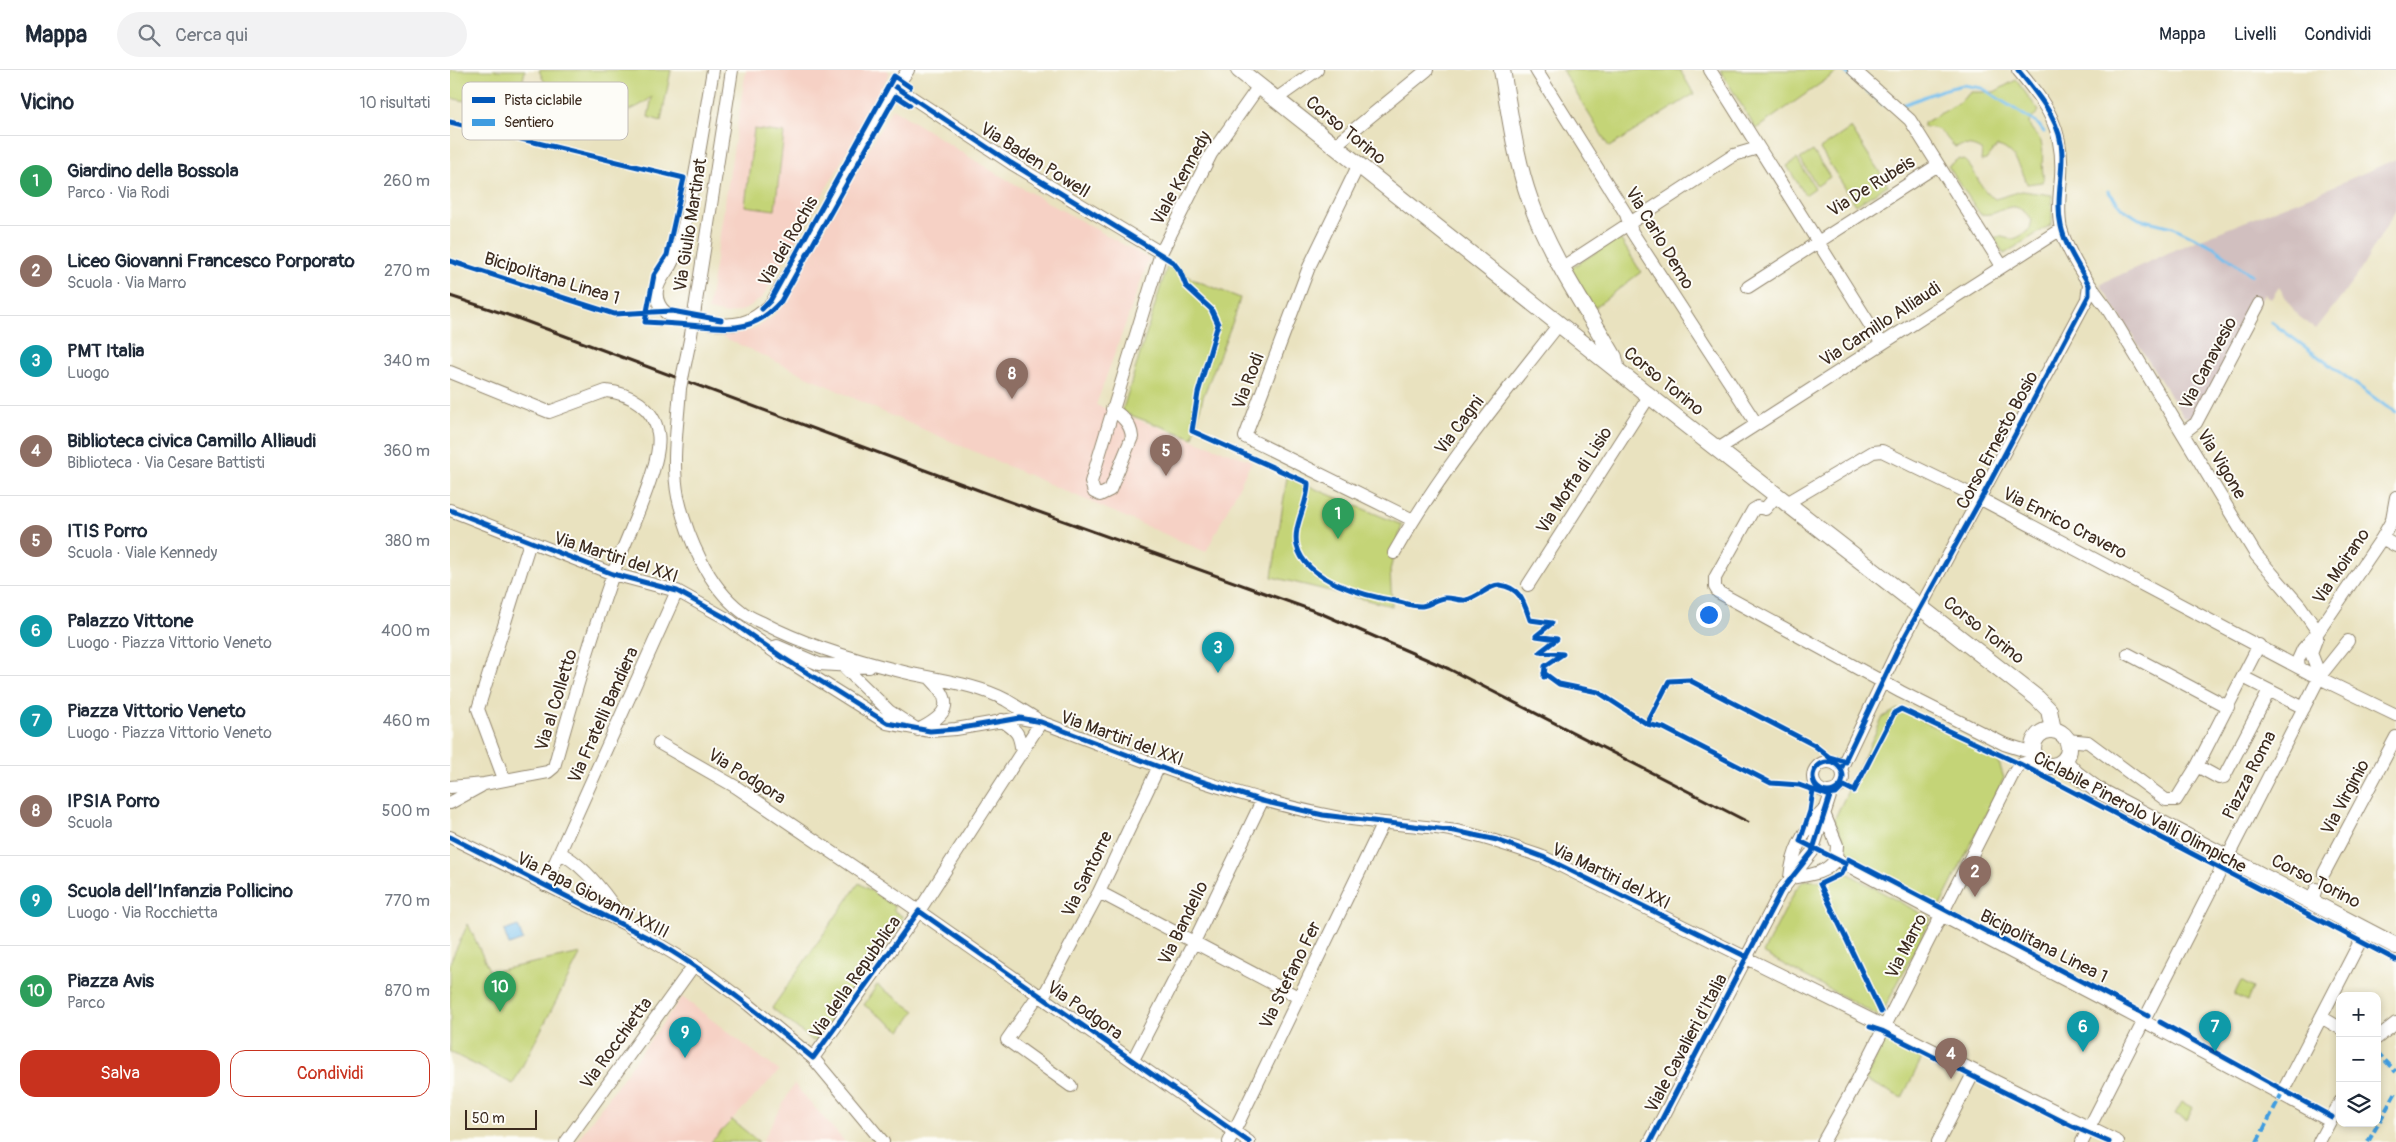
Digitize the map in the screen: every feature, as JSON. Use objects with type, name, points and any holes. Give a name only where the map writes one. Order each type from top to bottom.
[{"type":"main road","name":"Corso Torino","points":[[1239,70],[1358,166],[2037,698],[2049,710],[2053,730]]},
{"type":"main road","points":[[1502,70],[1522,175],[1542,229],[1561,268],[1614,357],[1617,368]]},
{"type":"main road","points":[[2053,730],[2059,732],[2067,740],[2069,751],[2064,761],[2054,766],[2042,764],[2035,756],[2032,747],[2037,736],[2042,732],[2053,730]]},
{"type":"main road","name":"Corso Torino","points":[[2064,761],[2076,774],[2096,789],[2226,857],[2314,896],[2366,930],[2396,946]]},
{"type":"street","name":"Via dei Rochis","points":[[713,70],[695,172],[680,241],[674,258],[659,280],[657,288],[658,304],[665,312],[678,320],[731,325],[742,324],[758,316],[771,304],[896,87],[908,70]]},
{"type":"street","name":"Via Giulio Martinat","points":[[732,70],[691,336],[680,388],[675,464],[678,496],[688,530],[702,561],[720,589],[742,612],[775,629],[819,647]]},
{"type":"street","points":[[1276,100],[1317,70]]},
{"type":"street","points":[[1334,146],[1427,70]]},
{"type":"street","name":"Via Carlo Demo","points":[[1536,70],[1626,214],[1628,224],[1756,423]]},
{"type":"street","points":[[1710,70],[1882,344]]},
{"type":"street","points":[[1854,70],[1897,108],[1920,133],[1938,165]]},
{"type":"street","name":"Via Vigone","points":[[2018,70],[2049,110],[2060,142],[2062,154],[2059,212],[2061,228],[2089,284],[2107,308],[2256,555],[2300,606],[2318,632]]},
{"type":"street","name":"Viale Kennedy","points":[[1112,409],[1122,416],[1131,429],[1132,437],[1110,490],[1100,495],[1094,492],[1091,482],[1112,409],[1161,253],[1211,154],[1259,86]]},
{"type":"street","name":"Via Baden Powell","points":[[896,87],[1010,163],[1161,253]]},
{"type":"street","points":[[1561,268],[1734,155],[1758,148]]},
{"type":"street","name":"Via De Rubeis","points":[[1748,287],[1938,165],[2002,266]]},
{"type":"street","name":"Via Rodi","points":[[1358,166],[1309,267],[1245,437],[1413,520]]},
{"type":"street","name":"Via Camillo Alliaudi","points":[[1718,449],[2061,228]]},
{"type":"street","name":"Corso Ernesto Bosio","points":[[1841,769],[1922,607],[2088,300],[2089,284]]},
{"type":"street","points":[[2088,300],[2098,302],[2107,308]]},
{"type":"street","name":"Via Canavesio","points":[[2182,434],[2196,423],[2259,304]]},
{"type":"street","name":"Via Cagni","points":[[1394,553],[1413,520],[1455,457],[1560,323]]},
{"type":"street","points":[[450,372],[549,412],[606,392],[615,392],[646,406],[659,435],[656,454],[648,487],[613,574]]},
{"type":"street","name":"Via Moffa di Lisio","points":[[1528,585],[1650,395]]},
{"type":"street","name":"Via Enrico Cravero","points":[[1782,499],[1878,450],[1882,451],[1981,499],[2299,667],[2396,715]]},
{"type":"street","name":"Via Moirano","points":[[2299,667],[2298,660],[2302,649],[2318,632],[2382,538],[2394,516],[2396,497]]},
{"type":"street","points":[[1782,499],[1765,509],[1758,507],[1753,510],[1715,578],[1715,587],[1724,597],[2004,744],[2035,756]]},
{"type":"street","name":"Via Martiri del XXI","points":[[450,510],[613,574],[677,591],[796,656],[819,664],[886,668]]},
{"type":"street","points":[[2382,538],[2396,546]]},
{"type":"street","points":[[504,779],[478,709],[530,542]]},
{"type":"street","name":"Via al Colletto","points":[[450,786],[484,784],[548,772],[554,767],[613,574]]},
{"type":"street","name":"Via Fratelli Bandiera","points":[[545,885],[677,591]]},
{"type":"street","name":"Via Martiri del XXI","points":[[726,618],[782,657],[887,723],[918,730],[956,729],[1020,718],[1041,722],[1158,766],[1262,801],[1324,815],[1383,824],[1455,831],[1497,840],[1543,857],[2118,1142]]},
{"type":"street","name":"Via Moirano","points":[[2312,656],[2311,649],[2317,639],[2318,632]]},
{"type":"street","name":"Piazza Roma","points":[[2082,1142],[2320,676],[2348,641]]},
{"type":"street","points":[[2067,740],[2088,742],[2166,800],[2173,801],[2180,797],[2259,645]]},
{"type":"street","points":[[819,647],[844,666],[889,711],[918,730],[931,724],[945,708],[946,699],[941,689],[931,679]]},
{"type":"street","name":"Via Martiri del XXI","points":[[819,647],[886,668],[976,688],[1005,700],[1041,722]]},
{"type":"street","points":[[2128,654],[2228,706]]},
{"type":"street","points":[[2299,667],[2312,656],[2320,676]]},
{"type":"street","points":[[2243,677],[2304,708]]},
{"type":"street","name":"Piazza Roma","points":[[2197,766],[2219,778],[2224,777],[2269,691]]},
{"type":"street","points":[[1001,720],[1015,729],[1021,738],[1022,754]]},
{"type":"street","name":"Via della Repubblica","points":[[814,1058],[919,911],[1041,722]]},
{"type":"street","name":"Via Virginio","points":[[2324,873],[2396,737]]},
{"type":"street","name":"Via Podgora","points":[[659,743],[736,787],[1041,995],[1051,1005],[1133,1060],[1232,1137],[1249,1142]]},
{"type":"street","name":"Via Marro","points":[[1823,1142],[1942,915],[2014,772],[2024,762],[2035,756]]},
{"type":"street","points":[[1829,762],[1841,769],[1842,784],[1831,793],[1820,791],[1814,784],[1812,776],[1814,769],[1820,764],[1829,762]]},
{"type":"street","name":"Via Santorre","points":[[1041,995],[1099,892],[1158,766]]},
{"type":"street","name":"Via al Colletto","points":[[450,803],[484,784]]},
{"type":"street","name":"Viale Cavalieri d'Italia","points":[[1650,1142],[1790,878],[1812,852],[1823,811],[1831,793]]},
{"type":"street","name":"Via Bandello","points":[[1133,1060],[1194,942],[1262,801]]},
{"type":"street","points":[[1823,811],[1837,844],[1841,862],[2145,1020],[2330,1122]]},
{"type":"street","name":"Via Stefano Fer","points":[[1232,1137],[1383,824]]},
{"type":"street","name":"Via Papa Giovanni XXIII","points":[[450,837],[625,924],[694,965],[749,1005],[814,1058],[883,1142]]},
{"type":"street","points":[[560,852],[574,860],[616,910],[625,924]]},
{"type":"street","points":[[1790,878],[1824,870],[1841,862]]},
{"type":"street","points":[[1099,892],[1298,997]]},
{"type":"street","points":[[2282,1095],[2366,930]]},
{"type":"street","name":"Via Rocchietta","points":[[566,1142],[694,965]]},
{"type":"street","name":"Via Podgora","points":[[1041,995],[1007,1040],[1070,1086]]},
{"type":"street","points":[[2321,1017],[2336,1026]]},
{"type":"street","points":[[2378,1037],[2396,1023]]},
{"type":"street","points":[[1938,1142],[1974,1072]]},
{"type":"street","points":[[2319,1142],[2336,1110]]},
{"type":"shaded area","points":[[746,70],[887,70],[890,73],[833,177],[762,298],[744,310],[728,314],[708,310]]},
{"type":"shaded area","points":[[892,108],[990,170],[1149,259],[1096,405],[1252,461],[1206,552],[881,411],[719,335],[752,330],[770,319],[785,303],[800,271]]},
{"type":"shaded area","points":[[2396,159],[2396,210],[2357,276],[2316,329],[2297,315],[2279,287],[2271,299],[2264,294],[2200,415],[2192,418],[2183,416],[2100,284],[2186,245],[2320,192]]},
{"type":"shaded area","points":[[682,997],[779,1071],[711,1142],[576,1142]]},
{"type":"shaded area","points":[[794,1084],[845,1142],[762,1142]]},
{"type":"green space","points":[[450,70],[525,70],[523,82],[462,82],[462,100],[450,98]]},
{"type":"green space","points":[[539,70],[671,70],[661,121],[648,117],[652,97],[628,110],[628,82],[545,82]]},
{"type":"green space","points":[[1562,70],[1680,70],[1694,94],[1609,147]]},
{"type":"green space","points":[[1720,70],[1835,70],[1837,72],[1756,129]]},
{"type":"green space","points":[[2016,80],[2039,111],[2029,122],[2031,128],[2040,139],[2042,146],[2044,178],[2042,182],[2027,184],[2023,173],[2012,155],[2003,148],[1997,146],[1986,160],[1981,161],[1982,151],[1976,147],[1955,147],[1940,131],[1924,127],[1924,123],[1957,104],[1971,92],[1994,92]]},
{"type":"green space","points":[[1851,128],[1888,185],[1856,205],[1820,149]]},
{"type":"green space","points":[[754,129],[784,133],[775,210],[745,206]]},
{"type":"green space","points":[[1813,151],[1830,177],[1817,186],[1800,159]]},
{"type":"green space","points":[[1797,159],[1815,188],[1805,195],[1787,166]]},
{"type":"green space","points":[[1958,159],[1964,160],[1968,164],[1985,191],[1995,199],[2022,191],[2052,195],[2052,224],[2004,254],[1994,238],[2014,239],[2019,237],[2030,229],[2032,220],[2018,208],[2012,207],[1995,213],[1980,214],[1948,166]]},
{"type":"green space","points":[[1619,237],[1641,272],[1594,308],[1570,269]]},
{"type":"green space","points":[[1168,263],[1192,279],[1240,298],[1235,316],[1203,397],[1193,438],[1122,412]]},
{"type":"green space","points":[[1287,477],[1402,525],[1390,570],[1392,606],[1272,577]]},
{"type":"green space","points":[[1898,709],[1993,755],[1998,760],[2004,778],[1940,906],[1846,854],[1844,841],[1834,820],[1883,717]]},
{"type":"green space","points":[[1838,868],[1931,919],[1880,1017],[1763,953],[1796,889],[1804,880],[1819,881]]},
{"type":"green space","points":[[859,883],[894,906],[894,911],[902,916],[901,921],[819,1039],[813,1041],[772,1008]]},
{"type":"green space","points":[[468,924],[490,972],[581,953],[513,1084],[450,1052],[450,962]]},
{"type":"green space","points":[[2241,981],[2253,988],[2247,1001],[2234,995]]},
{"type":"green space","points":[[877,985],[915,1011],[901,1031],[864,1005]]},
{"type":"green space","points":[[1886,1038],[1923,1056],[1902,1098],[1865,1080]]},
{"type":"green space","points":[[2182,1102],[2193,1108],[2187,1120],[2175,1114]]},
{"type":"green space","points":[[732,1120],[759,1142],[711,1142]]},
{"type":"water","points":[[518,926],[523,940],[509,945],[504,931]]},
{"type":"waterway","points":[[1843,70],[1884,105]]},
{"type":"waterway","points":[[1900,106],[1942,90],[1963,85],[1982,88],[2038,124],[2044,132]]},
{"type":"waterway","points":[[2108,191],[2122,208],[2139,219],[2173,227],[2214,247],[2251,275]]},
{"type":"waterway","points":[[2271,322],[2396,412]]},
{"type":"railway","points":[[450,296],[517,318],[989,494],[1320,613],[1449,669],[1748,822]]},
{"type":"marked path","points":[[2381,1056],[2396,1072]]},
{"type":"marked path","points":[[2368,1142],[2396,1092]]},
{"type":"marked path","points":[[2257,1142],[2281,1095]]},
{"type":"cycle path","points":[[1841,769],[1899,647],[1981,499],[2089,295],[2089,285],[2069,248],[2061,226],[2059,200],[2062,157],[2058,132],[2048,110],[2018,70]]},
{"type":"cycle path","points":[[762,309],[770,301],[894,76],[910,87]]},
{"type":"cycle path","points":[[896,87],[1011,163],[1173,262],[1180,271],[1186,286],[1211,309],[1218,324],[1198,393],[1192,431],[1308,483],[1308,491],[1296,538],[1302,558],[1312,569],[1338,585],[1354,591],[1416,606],[1422,606],[1444,598],[1470,599],[1496,585],[1513,589],[1521,597],[1530,620],[1552,623],[1536,636],[1557,639],[1540,652],[1563,654],[1545,666],[1544,677]]},
{"type":"cycle path","points":[[525,140],[684,178],[667,255],[654,275],[645,322],[735,327],[763,318],[781,301],[896,96],[910,105]]},
{"type":"cycle path","points":[[450,122],[462,125]]},
{"type":"cycle path","name":"Bicipolitana Linea 1","points":[[450,261],[614,314],[672,311],[721,320]]},
{"type":"cycle path","points":[[450,510],[613,574],[677,591],[726,618],[782,657],[887,723],[930,731],[956,729],[1020,718],[1041,722],[1170,771],[1262,801],[1323,815],[1455,831],[1497,840],[1543,857],[1747,957]]},
{"type":"cycle path","name":"Ciclabile Pinerolo Valli Olimpiche","points":[[1544,673],[1559,684],[1598,692],[1647,724],[1664,728],[1771,783],[1799,785],[1827,795],[1836,794],[1844,786],[1854,791],[1894,713],[1901,709],[2020,764],[2396,960]]},
{"type":"cycle path","points":[[1647,724],[1669,681],[1689,680],[1814,745],[1829,757],[1846,762]]},
{"type":"cycle path","points":[[1828,762],[1839,766],[1843,777],[1839,788],[1828,792],[1817,788],[1813,777],[1817,766],[1828,762]]},
{"type":"cycle path","points":[[1813,790],[1810,811],[1800,841],[1846,864],[1841,874],[1820,884],[1881,1012]]},
{"type":"cycle path","points":[[1650,1142],[1781,891],[1812,852],[1831,793]]},
{"type":"cycle path","points":[[450,837],[662,945],[721,985],[813,1058],[919,911],[1249,1142]]},
{"type":"cycle path","name":"Bicipolitana Linea 1","points":[[1848,859],[2148,1016]]},
{"type":"cycle path","points":[[2160,1022],[2332,1117]]},
{"type":"cycle path","points":[[1870,1027],[1882,1031],[2074,1127],[2109,1142]]},
{"type":"place","name":"IPSIA Porro","points":[[1012,399]]},
{"type":"place","name":"ITIS Porro","points":[[1166,476]]},
{"type":"place","name":"Giardino della Bossola","points":[[1338,539]]},
{"type":"place","name":"PMT Italia","points":[[1218,673]]},
{"type":"place","name":"Liceo Giovanni Francesco Porporato","points":[[1975,897]]},
{"type":"place","name":"Piazza Avis","points":[[500,1012]]},
{"type":"place","name":"Palazzo Vittone","points":[[2083,1052]]},
{"type":"place","name":"Piazza Vittorio Veneto","points":[[2215,1052]]},
{"type":"place","name":"Scuola dell’Infanzia Pollicino","points":[[685,1058]]},
{"type":"place","name":"Biblioteca civica Camillo Alliaudi","points":[[1951,1079]]}]
